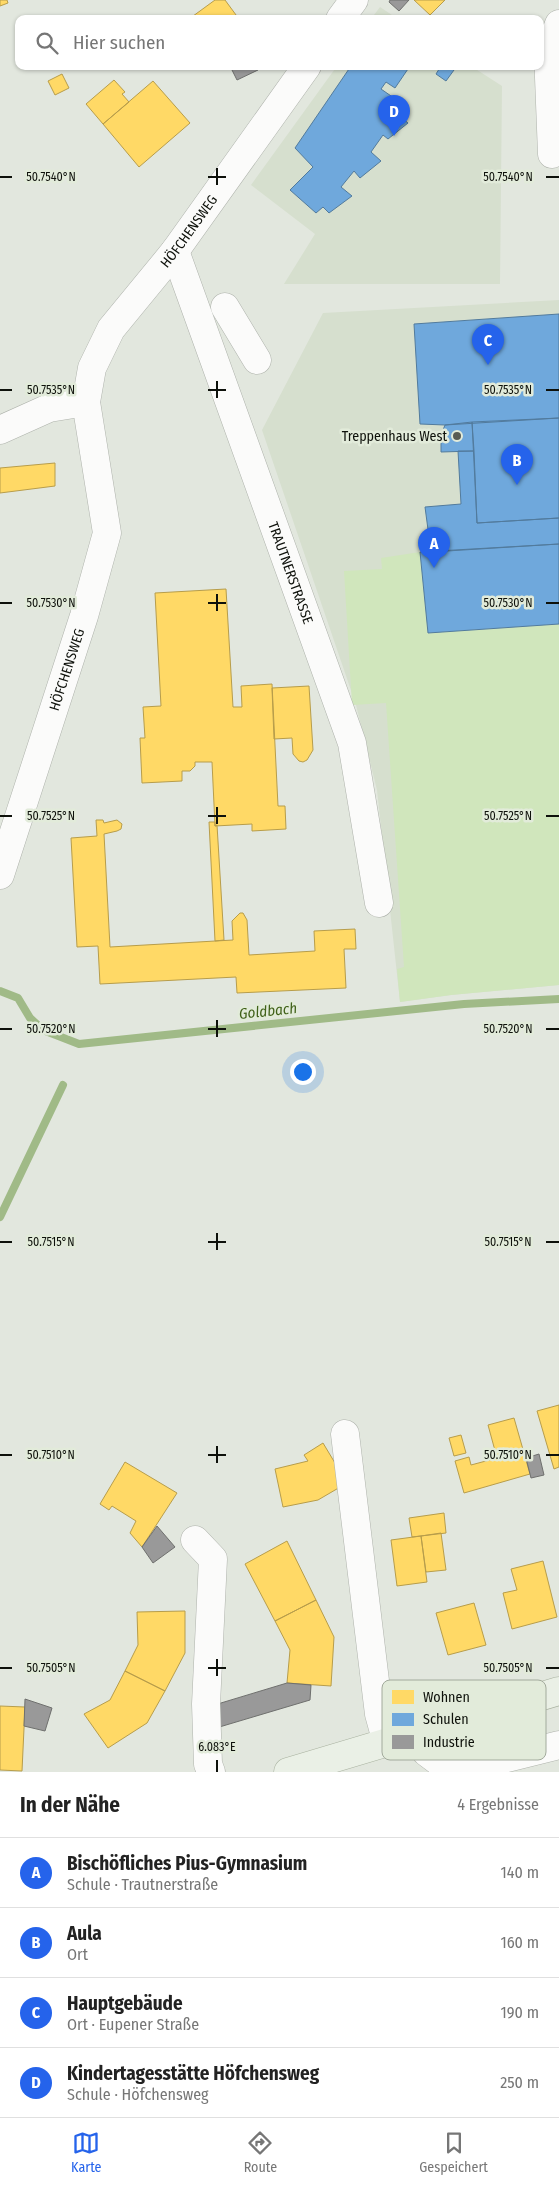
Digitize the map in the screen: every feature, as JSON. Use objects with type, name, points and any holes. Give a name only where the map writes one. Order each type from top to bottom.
[{"type":"main road","points":[[546,1695],[559,1691]]},
{"type":"main road","points":[[288,1772],[382,1744]]},
{"type":"street","points":[[343,15],[354,0]]},
{"type":"street","points":[[552,154],[548,52],[559,24]]},
{"type":"street","name":"HÖFCHENSWEG","points":[[0,875],[84,616],[107,533],[86,402],[92,368],[111,329],[174,251],[304,70]]},
{"type":"street","name":"TRAUTNERSTRASSE","points":[[174,251],[352,743],[379,903]]},
{"type":"street","points":[[225,307],[257,360]]},
{"type":"street","points":[[0,430],[49,408],[86,402]]},
{"type":"street","points":[[345,1434],[379,1714],[382,1724]]},
{"type":"street","points":[[195,1540],[213,1559],[206,1704],[208,1764],[211,1772]]},
{"type":"street","points":[[546,1748],[559,1745]]},
{"type":"street","points":[[437,1760],[499,1760]]},
{"type":"shaded area","points":[[380,7],[392,15],[374,15]]},
{"type":"shaded area","points":[[334,70],[477,70],[502,86],[500,284],[284,284],[315,234],[251,185]]},
{"type":"shaded area","points":[[559,300],[559,985],[451,995],[400,1002],[377,790],[356,705],[262,430],[323,313]]},
{"type":"green space","points":[[420,552],[428,633],[559,624],[559,985],[451,995],[400,1002],[397,969],[404,967],[386,703],[352,705],[344,571],[382,569],[381,558]]},
{"type":"building: Wohnen","points":[[0,0],[7,0],[8,3],[0,6]]},
{"type":"building: Wohnen","points":[[215,0],[225,0],[236,15],[194,15]]},
{"type":"building: Wohnen","points":[[414,0],[445,0],[430,15]]},
{"type":"building: Wohnen","points":[[62,74],[69,88],[55,95],[48,81]]},
{"type":"building: Wohnen","points":[[114,80],[125,92],[122,94],[129,102],[103,124],[86,104]]},
{"type":"building: Wohnen","points":[[153,81],[190,123],[139,167],[103,124]]},
{"type":"building: Wohnen","points":[[55,463],[55,486],[0,493],[0,468]]},
{"type":"building: Wohnen","points":[[226,589],[233,707],[242,707],[241,686],[272,684],[278,806],[285,806],[286,829],[252,831],[252,824],[215,826],[212,762],[195,762],[195,766],[190,771],[182,771],[182,781],[142,783],[140,738],[145,738],[143,707],[161,706],[155,593]]},
{"type":"building: Wohnen","points":[[309,686],[313,750],[307,760],[303,762],[299,761],[293,754],[292,738],[274,739],[272,688]]},
{"type":"building: Wohnen","points":[[96,820],[103,820],[104,823],[117,820],[122,824],[121,829],[104,834],[110,947],[233,940],[232,921],[240,913],[243,913],[247,920],[249,955],[315,951],[314,931],[355,929],[356,949],[344,949],[346,988],[237,993],[236,977],[100,984],[98,946],[77,947],[71,838],[97,836]]},
{"type":"building: Wohnen","points":[[209,822],[215,822],[215,826],[217,825],[224,940],[215,941]]},
{"type":"building: Wohnen","points":[[559,1405],[559,1467],[554,1469],[537,1411]]},
{"type":"building: Wohnen","points":[[514,1418],[530,1474],[464,1493],[455,1461],[469,1457],[471,1465],[497,1458],[488,1425]]},
{"type":"building: Wohnen","points":[[461,1435],[466,1453],[454,1456],[449,1438]]},
{"type":"building: Wohnen","points":[[323,1443],[347,1483],[318,1500],[283,1507],[275,1469],[308,1461],[304,1455]]},
{"type":"building: Wohnen","points":[[125,1462],[177,1493],[142,1547],[130,1533],[136,1521],[112,1506],[109,1510],[100,1504]]},
{"type":"building: Wohnen","points":[[444,1513],[446,1533],[412,1537],[409,1518]]},
{"type":"building: Wohnen","points":[[441,1533],[446,1570],[426,1572],[421,1536]]},
{"type":"building: Wohnen","points":[[421,1536],[427,1582],[397,1586],[391,1540]]},
{"type":"building: Wohnen","points":[[287,1541],[316,1600],[275,1621],[245,1564]]},
{"type":"building: Wohnen","points":[[543,1561],[557,1617],[512,1629],[503,1593],[517,1590],[511,1569]]},
{"type":"building: Wohnen","points":[[316,1600],[334,1637],[331,1686],[287,1683],[290,1650],[275,1621]]},
{"type":"building: Wohnen","points":[[474,1603],[486,1645],[448,1655],[436,1613]]},
{"type":"building: Wohnen","points":[[185,1611],[185,1653],[165,1691],[125,1671],[138,1645],[137,1612]]},
{"type":"building: Wohnen","points":[[125,1671],[165,1691],[147,1723],[108,1748],[84,1714],[110,1700]]},
{"type":"building: Wohnen","points":[[0,1706],[25,1707],[22,1771],[0,1770]]},
{"type":"building: Schulen","points":[[348,70],[407,70],[395,88],[386,82],[381,89],[404,105],[398,115],[408,123],[388,139],[383,135],[371,152],[381,161],[360,178],[354,171],[341,187],[352,196],[329,213],[323,207],[316,213],[290,190],[313,167],[295,148]]},
{"type":"building: Schulen","points":[[438,70],[454,70],[446,81],[436,74]]},
{"type":"building: Schulen","points":[[559,314],[559,418],[445,425],[420,424],[414,324]]},
{"type":"building: Schulen","points":[[559,418],[559,518],[477,523],[472,422]]},
{"type":"building: Schulen","name":"Treppenhaus West","points":[[472,422],[474,451],[441,452],[441,435],[445,425]]},
{"type":"building: Schulen","points":[[458,451],[474,451],[477,523],[559,518],[559,544],[431,552],[425,507],[461,504]]},
{"type":"building: Schulen","points":[[559,544],[559,624],[428,633],[420,552]]},
{"type":"building: Industrie","points":[[390,0],[409,0],[399,11],[389,2]]},
{"type":"building: Industrie","points":[[232,70],[258,70],[237,80]]},
{"type":"building: Industrie","points":[[539,1454],[544,1475],[531,1478],[526,1458]]},
{"type":"building: Industrie","points":[[157,1526],[175,1547],[153,1563],[142,1547]]},
{"type":"building: Industrie","points":[[287,1683],[311,1685],[310,1700],[216,1728],[211,1706]]},
{"type":"building: Industrie","points":[[25,1699],[52,1708],[45,1731],[24,1726]]},
{"type":"waterway","name":"Goldbach","points":[[0,991],[18,998],[30,1018],[43,1030],[79,1044],[464,1004],[559,999]]},
{"type":"waterway","points":[[0,1217],[63,1085]]},
{"type":"place","name":"Kindertagesstätte Höfchensweg","points":[[394,136]]},
{"type":"place","name":"Hauptgebäude","points":[[488,365]]},
{"type":"place","name":"Treppenhaus West","points":[[457,436]]},
{"type":"place","name":"Aula","points":[[517,485]]},
{"type":"place","name":"Bischöfliches Pius-Gymnasium","points":[[434,568]]}]
